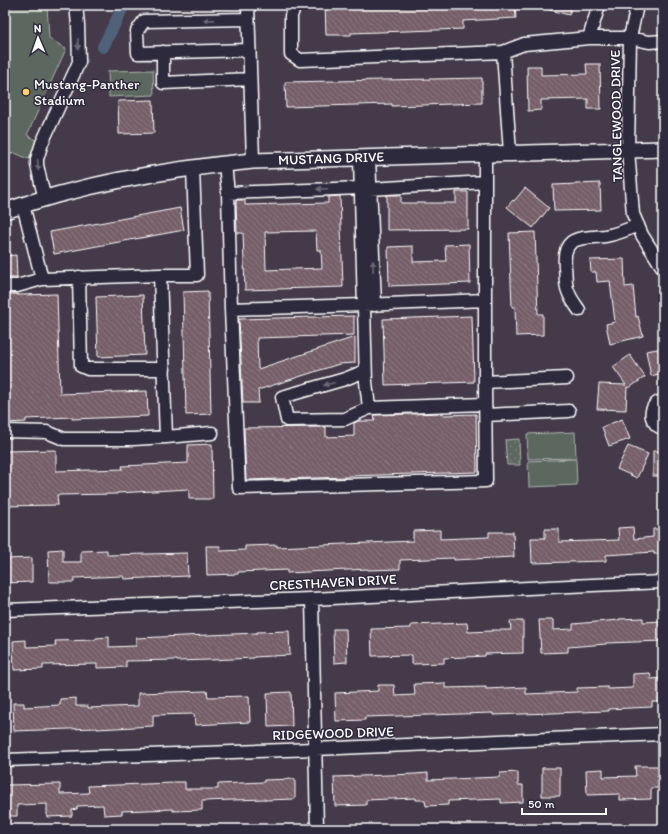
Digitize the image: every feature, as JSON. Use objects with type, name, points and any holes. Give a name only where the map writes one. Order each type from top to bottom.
[{"type":"main road","name":"MUSTANG DRIVE","points":[[5,211],[73,191],[120,180],[160,172],[253,161],[663,149]]},
{"type":"street","points":[[45,199],[37,159],[42,143],[79,62],[76,5]]},
{"type":"street","points":[[248,5],[253,161]]},
{"type":"street","points":[[295,5],[290,16],[291,54],[300,60],[503,52],[524,44],[588,38],[630,38],[649,42],[663,41]]},
{"type":"street","points":[[588,38],[599,5]]},
{"type":"street","name":"TANGLEWOOD DRIVE","points":[[637,5],[630,38],[628,150],[633,214],[642,234],[663,268]]},
{"type":"street","points":[[248,19],[144,21],[137,31],[138,53],[249,50]]},
{"type":"street","points":[[164,52],[163,83],[250,79]]},
{"type":"street","points":[[503,52],[510,153]]},
{"type":"street","points":[[225,164],[228,193],[231,310],[239,488],[486,481],[485,154]]},
{"type":"street","points":[[364,157],[369,305],[365,371],[368,408]]},
{"type":"street","points":[[5,286],[17,286],[42,278],[197,275],[193,168]]},
{"type":"street","points":[[228,193],[485,182]]},
{"type":"street","points":[[23,205],[42,278]]},
{"type":"street","points":[[579,310],[567,291],[564,256],[566,246],[573,240],[607,236],[638,225]]},
{"type":"street","points":[[160,275],[166,438]]},
{"type":"street","points":[[78,277],[81,366],[88,369],[164,369]]},
{"type":"street","points":[[231,310],[485,300]]},
{"type":"street","points":[[365,371],[345,379],[282,397],[287,420],[345,419],[368,408],[569,411]]},
{"type":"street","points":[[485,382],[567,378]]},
{"type":"street","points":[[663,401],[657,403],[652,410],[652,420],[658,427],[663,428]]},
{"type":"street","points":[[5,431],[47,432],[64,439],[166,438],[212,433]]},
{"type":"street","name":"CRESTHAVEN DRIVE","points":[[5,610],[312,599],[663,582]]},
{"type":"street","points":[[312,599],[317,829]]},
{"type":"street","name":"RIDGEWOOD DRIVE","points":[[5,760],[315,749],[663,734]]},
{"type":"green space","name":"Mustang-Panther Stadium","points":[[5,5],[47,5],[49,38],[66,49],[27,135],[39,142],[28,159],[13,152],[5,160]]},
{"type":"green space","points":[[153,70],[154,95],[109,97],[108,71]]},
{"type":"green space","points":[[575,432],[576,458],[528,459],[527,434]]},
{"type":"green space","points":[[519,439],[520,465],[507,465],[505,440]]},
{"type":"green space","points":[[576,459],[577,485],[529,487],[528,461]]},
{"type":"building","points":[[325,5],[350,5],[351,7],[515,5],[516,18],[463,21],[463,29],[326,35]]},
{"type":"building","points":[[544,5],[572,5],[569,15],[543,8]]},
{"type":"building","points":[[586,64],[600,64],[601,109],[588,109],[588,99],[541,100],[541,110],[528,111],[527,66],[541,66],[541,75],[587,74]]},
{"type":"building","points":[[482,78],[482,103],[286,107],[285,82]]},
{"type":"building","points":[[153,100],[154,133],[119,134],[118,101]]},
{"type":"building","points":[[600,183],[601,210],[554,211],[553,185]]},
{"type":"building","points":[[525,188],[549,208],[533,228],[507,207]]},
{"type":"building","points":[[456,192],[468,192],[468,229],[387,230],[387,195],[401,195],[401,203],[456,203]]},
{"type":"building","points":[[340,196],[343,287],[245,290],[243,233],[237,233],[236,200],[245,200],[245,205],[328,203],[328,197]],"holes":[[[316,231],[317,250],[321,250],[322,268],[266,270],[265,232]]]},
{"type":"building","points":[[180,208],[184,230],[54,254],[50,232]]},
{"type":"building","points":[[535,232],[538,314],[543,314],[543,335],[516,336],[515,307],[512,307],[509,233]]},
{"type":"building","points":[[469,244],[470,283],[389,286],[388,247],[413,246],[413,262],[446,261],[445,245]]},
{"type":"building","points":[[16,255],[17,278],[5,278],[5,256]]},
{"type":"building","points":[[624,259],[625,287],[633,286],[636,317],[638,316],[643,336],[610,344],[606,324],[615,322],[610,281],[597,282],[596,272],[591,272],[590,260]]},
{"type":"building","points":[[208,291],[211,414],[186,415],[183,292]]},
{"type":"building","points":[[5,294],[57,294],[60,394],[147,391],[148,416],[26,419],[26,422],[5,423]]},
{"type":"building","points":[[143,295],[145,355],[98,357],[96,297]]},
{"type":"building","points":[[354,316],[354,335],[257,338],[258,369],[355,337],[355,363],[339,364],[258,390],[259,403],[243,403],[239,319]]},
{"type":"building","points":[[472,316],[474,382],[385,385],[383,319]]},
{"type":"building","points":[[663,348],[663,373],[651,376],[646,351]]},
{"type":"building","points":[[630,355],[645,377],[629,388],[627,387],[626,410],[597,409],[599,384],[626,385],[613,367]]},
{"type":"building","points":[[443,413],[443,415],[476,414],[477,472],[246,480],[244,428],[326,427],[326,437],[354,436],[354,423],[358,421],[375,421],[374,415]]},
{"type":"building","points":[[622,419],[630,439],[609,446],[602,427]]},
{"type":"building","points":[[212,444],[213,499],[189,499],[189,489],[117,494],[57,495],[58,505],[5,506],[5,451],[56,450],[56,471],[123,469],[122,466],[188,463],[188,445]]},
{"type":"building","points":[[628,446],[648,454],[637,478],[617,469]]},
{"type":"building","points":[[653,451],[663,451],[663,476],[653,476]]},
{"type":"building","points":[[633,527],[634,539],[653,537],[653,529],[663,529],[663,554],[654,554],[654,552],[606,555],[606,561],[532,563],[531,538],[545,538],[545,529],[559,529],[559,542],[619,540],[618,528]]},
{"type":"building","points":[[440,530],[440,539],[489,537],[489,532],[513,532],[514,557],[454,560],[454,558],[400,560],[400,569],[287,573],[287,570],[207,575],[206,546],[220,546],[220,551],[245,550],[245,546],[277,545],[277,547],[413,541],[413,531]]},
{"type":"building","points":[[63,549],[63,562],[81,562],[81,551],[107,550],[107,555],[187,553],[188,576],[124,579],[123,576],[74,578],[74,582],[49,582],[48,550]]},
{"type":"building","points":[[32,558],[32,582],[5,583],[5,559]]},
{"type":"building","points":[[643,618],[643,622],[663,621],[663,641],[606,643],[568,647],[568,652],[541,653],[539,620],[553,620],[553,630],[573,629],[573,624]]},
{"type":"building","points":[[510,621],[523,621],[523,653],[485,654],[485,656],[444,658],[444,663],[412,664],[412,655],[372,656],[371,629],[411,628],[411,625],[467,623],[468,632],[511,630]]},
{"type":"building","points":[[333,629],[346,629],[347,662],[334,663]]},
{"type":"building","points":[[289,631],[290,655],[210,660],[126,661],[126,667],[97,668],[97,664],[43,665],[43,669],[14,670],[13,641],[26,640],[26,647],[56,646],[55,641],[96,640],[96,638],[109,637],[109,647],[136,646],[136,638]]},
{"type":"building","points":[[650,673],[651,679],[663,678],[663,702],[652,702],[652,707],[609,709],[609,711],[365,717],[365,720],[336,721],[335,693],[378,691],[378,685],[394,685],[395,696],[415,695],[414,684],[445,683],[445,688],[486,687],[486,689],[526,687],[526,694],[577,692],[577,688],[633,688],[633,674]]},
{"type":"building","points":[[207,691],[208,697],[249,696],[250,722],[195,725],[194,714],[153,715],[153,726],[14,731],[13,703],[24,703],[24,707],[60,705],[60,699],[76,698],[76,706],[88,706],[88,708],[138,706],[138,693]]},
{"type":"building","points":[[291,692],[292,726],[268,727],[267,693]]},
{"type":"building","points":[[635,766],[663,766],[663,788],[651,788],[651,799],[620,800],[620,794],[587,795],[586,770],[603,769],[603,777],[636,776]]},
{"type":"building","points":[[542,768],[560,768],[560,796],[542,796]]},
{"type":"building","points":[[518,772],[518,785],[523,785],[523,802],[501,803],[501,799],[448,801],[448,805],[426,806],[425,800],[416,800],[416,798],[366,800],[366,805],[335,806],[334,777],[428,773],[428,780],[500,777],[500,773]]},
{"type":"building","points":[[295,779],[295,799],[202,801],[202,810],[173,811],[173,809],[122,811],[122,814],[104,815],[103,805],[77,806],[77,809],[72,810],[72,816],[47,817],[47,804],[17,805],[17,816],[5,816],[5,785],[60,784],[60,794],[89,793],[88,786],[185,782],[185,789],[218,789],[218,784]]},
{"type":"waterway","points":[[103,47],[124,5]]},
{"type":"place","name":"Mustang-Panther Stadium","points":[[26,92]]}]
